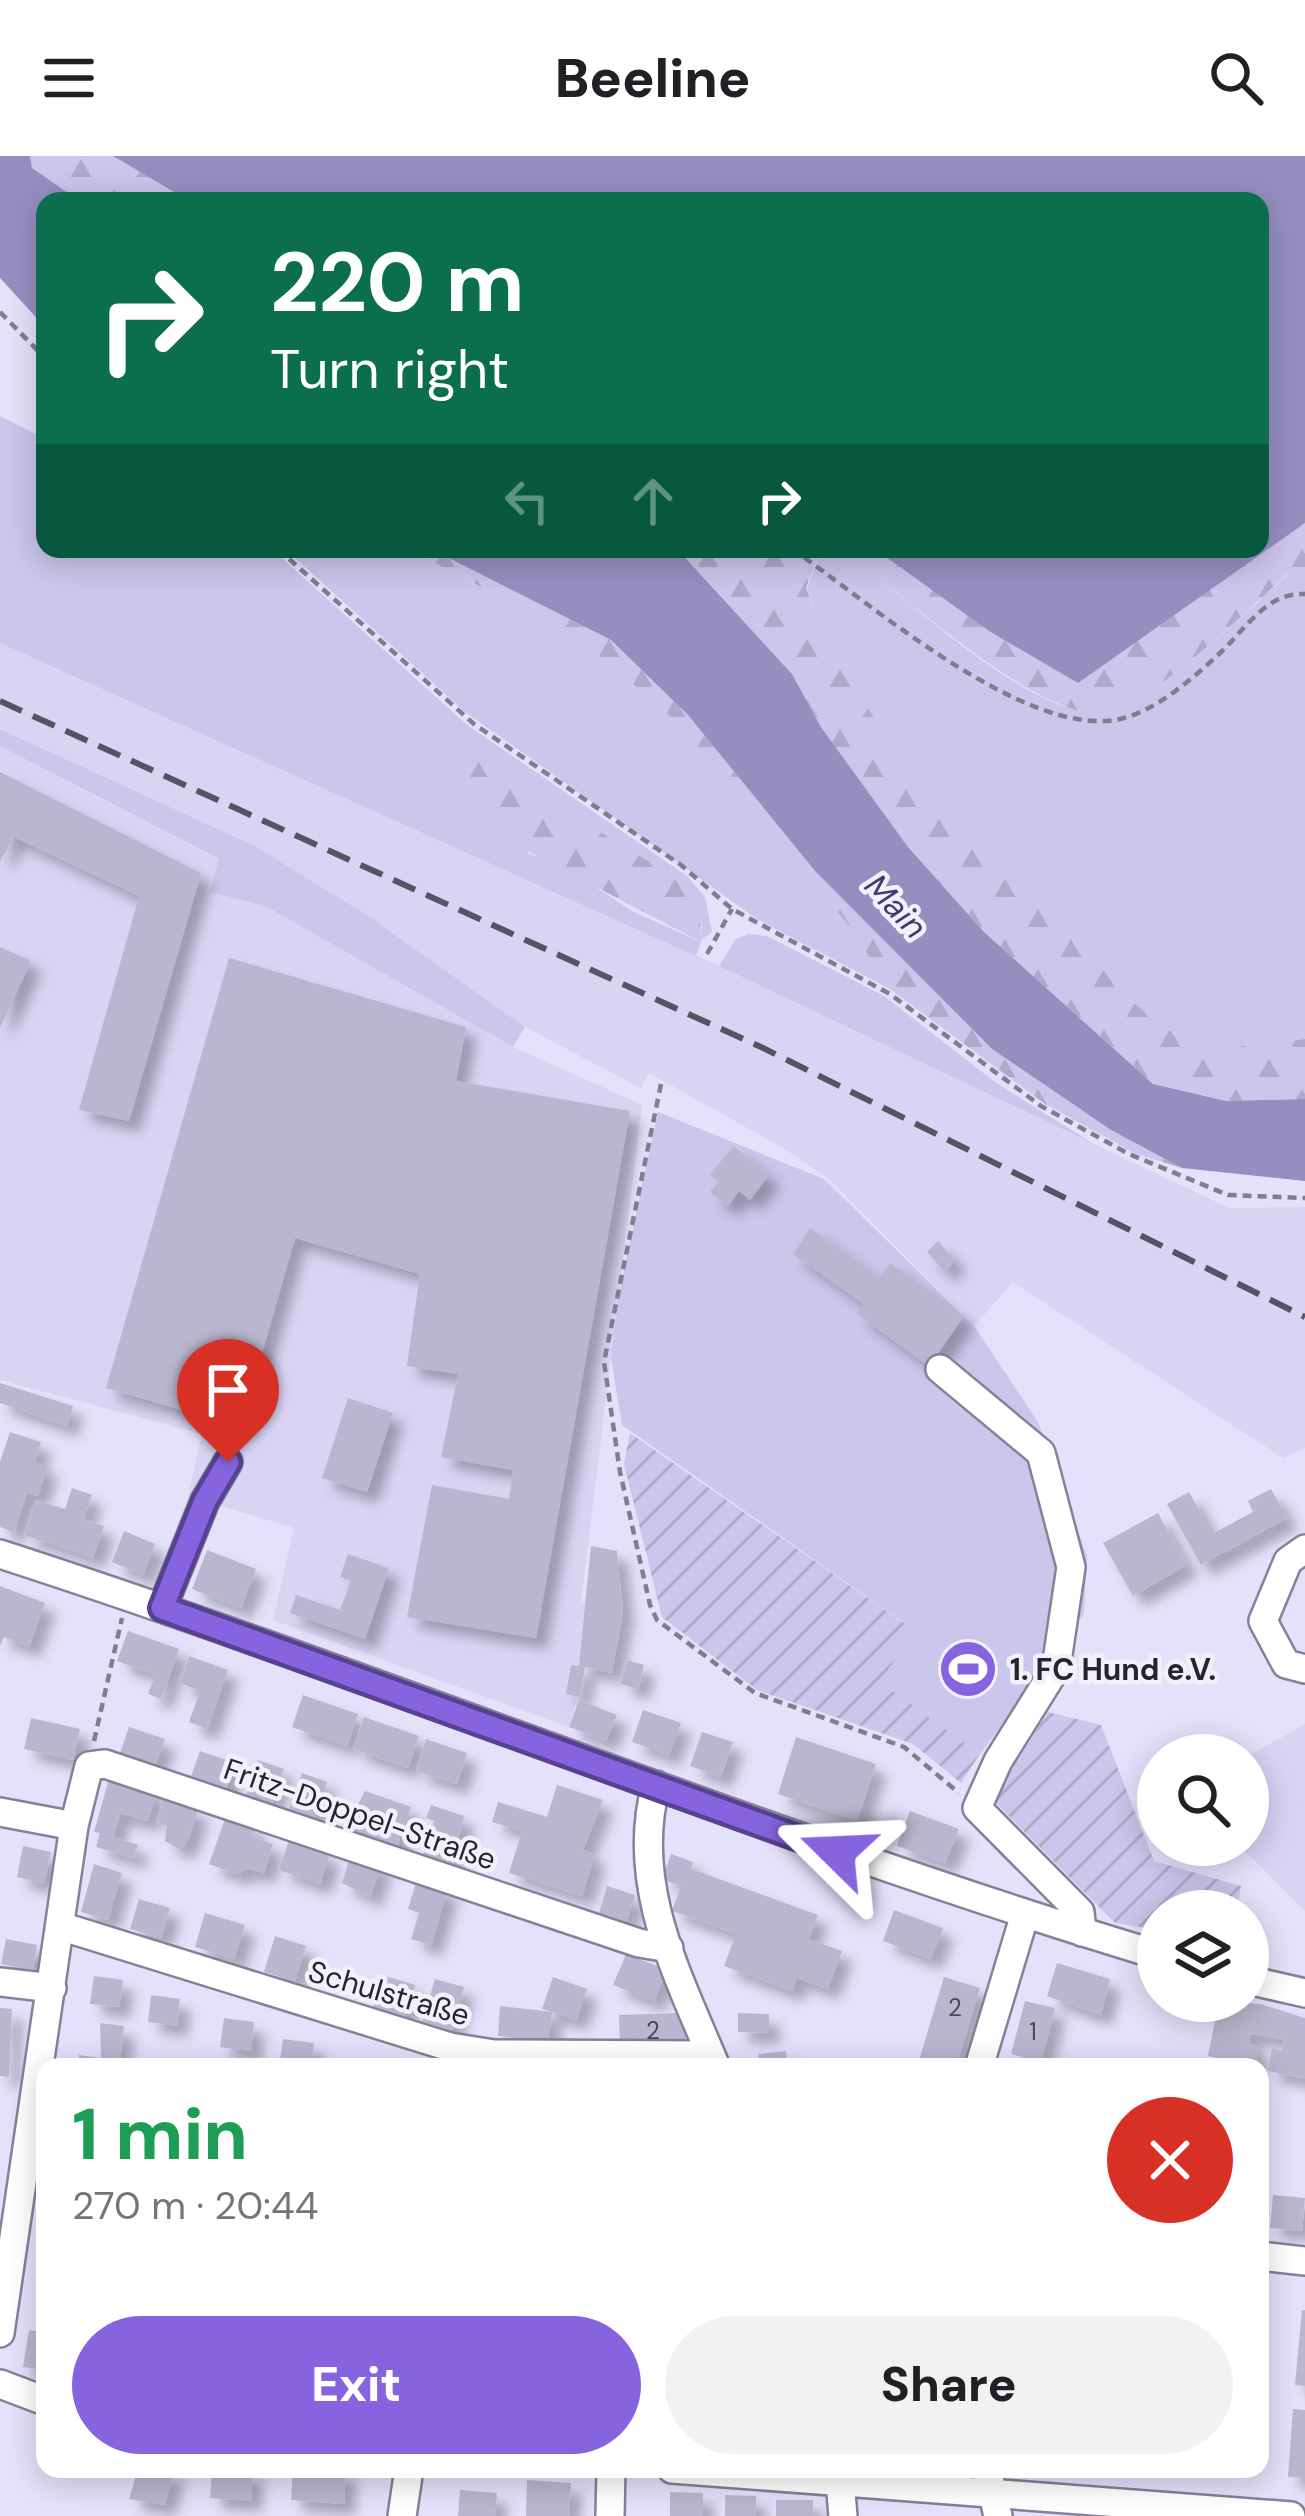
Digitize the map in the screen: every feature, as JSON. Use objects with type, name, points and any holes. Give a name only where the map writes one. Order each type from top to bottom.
[{"type":"street","points":[[940,1369],[1041,1454],[1071,1567],[1056,1668],[998,1761],[977,1808],[1080,1912],[1082,1932]]},
{"type":"street","points":[[162,1608],[205,1501],[228,1462]]},
{"type":"street","points":[[1305,1549],[1288,1561],[1263,1621],[1286,1664],[1305,1670]]},
{"type":"street","points":[[0,1554],[128,1595],[1025,1914],[1137,1948]]},
{"type":"street","name":"Fritz-Doppel-Straße","points":[[89,1766],[105,1764],[639,1943],[669,1948]]},
{"type":"street","points":[[46,2058],[74,1826],[89,1766]]},
{"type":"street","points":[[656,1785],[644,1837],[656,1911],[712,2058]]},
{"type":"street","points":[[0,1812],[74,1826]]},
{"type":"street","points":[[982,2058],[1025,1914]]},
{"type":"street","name":"Schulstraße","points":[[60,1926],[450,2047],[494,2054],[619,2058]]},
{"type":"street","points":[[0,1982],[52,1988]]},
{"type":"street","points":[[1269,1985],[1305,1993]]},
{"type":"street","points":[[0,2333],[36,2159]]},
{"type":"street","points":[[1269,2257],[1305,2260]]},
{"type":"street","points":[[0,2384],[36,2398]]},
{"type":"street","points":[[402,2516],[408,2478]]},
{"type":"street","points":[[610,2516],[611,2478]]},
{"type":"street","points":[[788,2478],[1291,2516]]},
{"type":"street","points":[[840,2482],[843,2516]]},
{"type":"path","points":[[0,312],[36,349]]},
{"type":"path","points":[[288,558],[474,724],[681,865],[732,909],[890,994],[992,1075],[1129,1154],[1228,1195],[1305,1198]]},
{"type":"path","points":[[805,558],[963,672],[1082,722],[1141,713],[1219,654],[1269,605],[1286,593],[1305,594]]},
{"type":"path","points":[[707,954],[732,909]]},
{"type":"path","points":[[661,1084],[604,1362],[620,1472],[650,1605],[657,1620],[754,1693],[904,1747],[977,1808]]},
{"type":"path","points":[[89,1766],[128,1595]]},
{"type":"shaded area","points":[[0,643],[715,964],[1229,1208],[1305,1207],[1305,1448],[1283,1458],[1013,1282],[974,1326],[829,1179],[783,1148],[649,1073],[641,1088],[525,1027],[367,915],[255,846],[0,729]]},
{"type":"shaded area","points":[[0,746],[219,860],[211,892],[265,906],[513,1047],[642,1105],[581,1602],[589,1604],[579,1665],[585,1667],[569,1727],[273,1620],[294,1528],[188,1496],[202,1434],[0,1380]]},
{"type":"shaded area","points":[[1305,1724],[1305,1911],[1260,1866],[1269,1866],[1269,1744]]},
{"type":"green space","points":[[30,156],[113,156],[174,192],[67,192],[32,168]]},
{"type":"green space","points":[[0,416],[36,434],[36,558],[282,558],[466,724],[687,876],[705,897],[712,932],[701,940],[702,925],[688,885],[480,759],[529,854],[562,865],[632,911],[701,942],[696,956],[0,643]]},
{"type":"green space","points":[[1305,523],[1305,580],[1288,574],[1157,686],[1114,711],[1090,713],[1060,704],[992,665],[879,577],[900,563],[989,631],[1242,558],[1269,558],[1269,546]]},
{"type":"green space","points":[[295,558],[425,558],[558,627],[660,705],[847,923],[890,989],[757,919],[464,711]]},
{"type":"green space","points":[[425,558],[449,558],[611,640],[688,715],[815,871],[992,1049],[1111,1130],[1182,1168],[1136,1154],[1045,1104],[890,989],[847,923],[660,705],[558,627]]},
{"type":"green space","points":[[685,558],[818,558],[806,588],[836,661],[925,794],[1051,908],[1127,998],[1198,1051],[1305,1039],[1305,1099],[1226,1101],[1153,1084],[984,932],[908,847],[821,727],[792,674]]},
{"type":"green space","points":[[818,558],[891,558],[900,563],[880,578],[958,642],[1025,688],[1089,712],[1114,710],[1134,701],[1204,649],[1289,574],[1305,580],[1305,1039],[1198,1051],[1127,998],[1051,908],[925,794],[835,660],[807,589]]},
{"type":"green space","points":[[0,729],[255,846],[367,915],[525,1027],[513,1047],[265,906],[210,892],[219,859],[0,746]]},
{"type":"green space","points":[[480,759],[688,885],[700,902],[701,942],[489,831],[465,786]]},
{"type":"green space","points":[[748,934],[767,936],[884,996],[995,1082],[1094,1144],[719,966],[736,939]]},
{"type":"green space","points":[[658,1112],[824,1179],[974,1326],[1038,1422],[1087,1556],[1084,1614],[980,1754],[880,1682],[913,1629],[622,1425],[611,1358],[619,1294]]},
{"type":"green space","points":[[630,1433],[914,1630],[880,1682],[980,1754],[961,1783],[913,1744],[757,1690],[662,1617],[624,1464]]},
{"type":"green space","points":[[1048,1712],[1101,1725],[1137,1817],[1137,1866],[1171,1866],[1241,1886],[1240,1890],[1137,1890],[1137,1927],[1115,1923],[992,1799]]},
{"type":"water","points":[[0,156],[30,156],[32,168],[67,192],[36,192],[36,317],[0,278]]},
{"type":"water","points":[[113,156],[1305,156],[1305,523],[1269,548],[1269,192],[174,192]]},
{"type":"water","name":"Main","points":[[449,558],[685,558],[792,674],[821,727],[908,847],[984,932],[1153,1084],[1226,1101],[1305,1099],[1305,1181],[1182,1168],[1111,1130],[992,1049],[815,871],[688,715],[611,640]]},
{"type":"water","points":[[888,558],[1255,558],[1078,683],[989,631]]},
{"type":"building","points":[[0,772],[201,873],[129,1121],[79,1110],[139,896],[14,837],[0,861]]},
{"type":"building","points":[[0,947],[31,961],[0,1028]]},
{"type":"building","points":[[229,958],[466,1027],[456,1081],[630,1111],[536,1638],[407,1617],[432,1485],[509,1499],[513,1470],[441,1457],[458,1374],[407,1366],[420,1274],[295,1238],[241,1427],[106,1388]]},
{"type":"building","points":[[733,1146],[769,1175],[750,1200],[739,1191],[728,1206],[710,1192],[719,1182],[710,1175]]},
{"type":"building","points":[[810,1228],[880,1278],[890,1263],[964,1316],[929,1366],[857,1314],[864,1304],[793,1254]]},
{"type":"building","points":[[938,1241],[955,1261],[944,1271],[927,1252]]},
{"type":"building","points":[[0,1383],[73,1406],[67,1426],[0,1403]]},
{"type":"building","points":[[348,1398],[393,1413],[367,1492],[322,1478]]},
{"type":"building","points":[[10,1432],[41,1442],[35,1462],[47,1466],[38,1496],[27,1493],[14,1532],[0,1527],[0,1462]]},
{"type":"building","points":[[72,1488],[92,1495],[83,1519],[104,1526],[93,1558],[24,1535],[36,1500],[65,1509]]},
{"type":"building","points":[[1271,1489],[1287,1518],[1201,1565],[1167,1504],[1189,1492],[1212,1534],[1253,1512],[1248,1501]]},
{"type":"building","points":[[1158,1513],[1187,1565],[1133,1596],[1103,1543]]},
{"type":"building","points":[[124,1531],[155,1544],[143,1575],[112,1562]]},
{"type":"building","points":[[591,1546],[617,1551],[623,1610],[612,1673],[585,1667],[580,1697],[566,1694],[571,1665],[579,1666]]},
{"type":"building","points":[[207,1550],[256,1569],[241,1608],[192,1589]]},
{"type":"building","points":[[348,1554],[389,1568],[365,1639],[290,1613],[296,1595],[340,1610],[351,1581],[340,1577]]},
{"type":"building","points":[[0,1586],[45,1603],[29,1647],[4,1637],[0,1646]]},
{"type":"building","points":[[128,1631],[179,1649],[161,1699],[148,1694],[155,1675],[117,1661]]},
{"type":"building","points":[[189,1656],[228,1670],[207,1729],[189,1722],[200,1691],[180,1683]]},
{"type":"building","points":[[627,1660],[644,1665],[638,1689],[620,1684]]},
{"type":"building","points":[[303,1695],[358,1714],[347,1746],[292,1727]]},
{"type":"building","points":[[579,1700],[617,1715],[606,1741],[569,1727]]},
{"type":"building","points":[[643,1710],[681,1723],[669,1755],[632,1742]]},
{"type":"building","points":[[364,1717],[419,1736],[408,1768],[353,1749]]},
{"type":"building","points":[[31,1718],[80,1729],[73,1760],[24,1749]]},
{"type":"building","points":[[129,1727],[165,1739],[154,1768],[119,1756]]},
{"type":"building","points":[[702,1732],[733,1742],[721,1777],[690,1766]]},
{"type":"building","points":[[796,1737],[876,1764],[857,1821],[778,1794]]},
{"type":"building","points":[[426,1739],[467,1753],[457,1784],[416,1771]]},
{"type":"building","points":[[200,1751],[235,1763],[225,1792],[190,1779]]},
{"type":"building","points":[[258,1760],[284,1769],[272,1803],[246,1795]]},
{"type":"building","points":[[302,1773],[327,1782],[314,1821],[288,1812]]},
{"type":"building","points":[[110,1775],[157,1789],[148,1821],[120,1813],[113,1837],[138,1845],[134,1858],[96,1847],[100,1833],[94,1832]]},
{"type":"building","points":[[557,1785],[603,1800],[583,1850],[595,1854],[582,1896],[509,1873],[522,1831],[492,1822],[498,1802],[547,1817]]},
{"type":"building","points":[[365,1791],[411,1807],[396,1849],[344,1831]]},
{"type":"building","points":[[164,1798],[198,1810],[188,1841],[179,1849],[165,1841],[167,1826],[156,1822]]},
{"type":"building","points":[[431,1805],[464,1816],[452,1864],[423,1855],[434,1821],[426,1818]]},
{"type":"building","points":[[910,1811],[959,1829],[945,1863],[897,1846]]},
{"type":"building","points":[[226,1816],[256,1827],[252,1837],[273,1844],[264,1873],[249,1869],[236,1874],[209,1864]]},
{"type":"building","points":[[289,1840],[330,1854],[320,1884],[279,1870]]},
{"type":"building","points":[[23,1846],[51,1852],[44,1883],[17,1877]]},
{"type":"building","points":[[351,1854],[382,1863],[370,1897],[342,1883]]},
{"type":"building","points":[[671,1854],[693,1862],[691,1869],[818,1915],[809,1939],[842,1951],[828,1989],[797,1978],[792,1991],[724,1966],[736,1934],[672,1911],[681,1886],[662,1879]]},
{"type":"building","points":[[94,1864],[122,1873],[108,1920],[81,1912]]},
{"type":"building","points":[[417,1879],[448,1888],[431,1945],[411,1939],[419,1913],[408,1909]]},
{"type":"building","points":[[607,1886],[635,1895],[627,1921],[599,1913]]},
{"type":"building","points":[[139,1899],[170,1908],[161,1938],[130,1929]]},
{"type":"building","points":[[894,1910],[943,1928],[931,1959],[883,1941]]},
{"type":"building","points":[[205,1913],[245,1925],[234,1959],[195,1947]]},
{"type":"building","points":[[275,1936],[306,1946],[295,1981],[264,1972]]},
{"type":"building","points":[[6,1939],[37,1945],[33,1970],[1,1964]]},
{"type":"building","points":[[626,1954],[667,1970],[654,2001],[613,1985]]},
{"type":"building","points":[[1057,1963],[1110,1979],[1101,2015],[1047,1996]]},
{"type":"building","points":[[382,1975],[415,1985],[405,2017],[373,2007]]},
{"type":"building","points":[[94,1976],[123,1980],[119,2007],[90,2004]]},
{"type":"building","points":[[553,1977],[587,1989],[576,2020],[542,2009]]},
{"type":"building","points":[[944,1977],[980,1988],[959,2058],[920,2058]]},
{"type":"building","points":[[435,1979],[464,1987],[451,2033],[421,2025]]},
{"type":"building","points":[[151,1995],[180,1999],[177,2026],[148,2022]]},
{"type":"building","points":[[1025,2001],[1055,2008],[1042,2058],[1011,2054]]},
{"type":"building","points":[[500,2006],[552,2012],[548,2041],[498,2036]]},
{"type":"building","points":[[1269,2007],[1305,2018],[1305,2079],[1269,2071],[1272,2048],[1282,2050],[1284,2040],[1251,2034],[1249,2044],[1259,2047],[1257,2058],[1208,2056],[1215,2022],[1269,2022]]},
{"type":"building","points":[[0,2008],[12,2009],[9,2077],[0,2076]]},
{"type":"building","points":[[680,2013],[691,2045],[620,2047],[619,2015]]},
{"type":"building","points":[[738,2013],[769,2014],[769,2033],[738,2032]]},
{"type":"building","points":[[224,2018],[254,2022],[251,2051],[220,2047]]},
{"type":"building","points":[[100,2023],[124,2026],[120,2058],[101,2058]]},
{"type":"building","points":[[283,2039],[314,2043],[312,2058],[280,2058]]},
{"type":"building","points":[[786,2051],[787,2058],[758,2058],[758,2054]]},
{"type":"building","points":[[1273,2195],[1305,2198],[1302,2231],[1270,2228]]},
{"type":"building","points":[[1305,2310],[1305,2386],[1295,2385]]},
{"type":"building","points":[[29,2330],[36,2331],[36,2369],[23,2367]]},
{"type":"building","points":[[1293,2409],[1305,2410],[1305,2478],[1288,2477]]},
{"type":"building","points":[[135,2478],[172,2478],[165,2505],[129,2499]]},
{"type":"building","points":[[211,2478],[252,2478],[251,2501],[210,2498]]},
{"type":"building","points":[[292,2478],[345,2478],[344,2504],[291,2500]]},
{"type":"building","points":[[527,2480],[571,2483],[569,2516],[526,2516]]},
{"type":"building","points":[[460,2490],[497,2493],[495,2516],[458,2516]]},
{"type":"building","points":[[670,2492],[703,2493],[703,2516],[670,2516]]},
{"type":"building","points":[[725,2495],[756,2496],[756,2516],[725,2516]]},
{"type":"building","points":[[776,2500],[813,2500],[813,2516],[776,2516]]},
{"type":"railway","points":[[0,701],[761,1047],[1305,1317]]},
{"type":"place","name":"1. FC Hund e.V.","points":[[968,1669]]},
{"type":"route","points":[[228,1462],[205,1501],[162,1608],[354,1673],[837,1852]]}]
